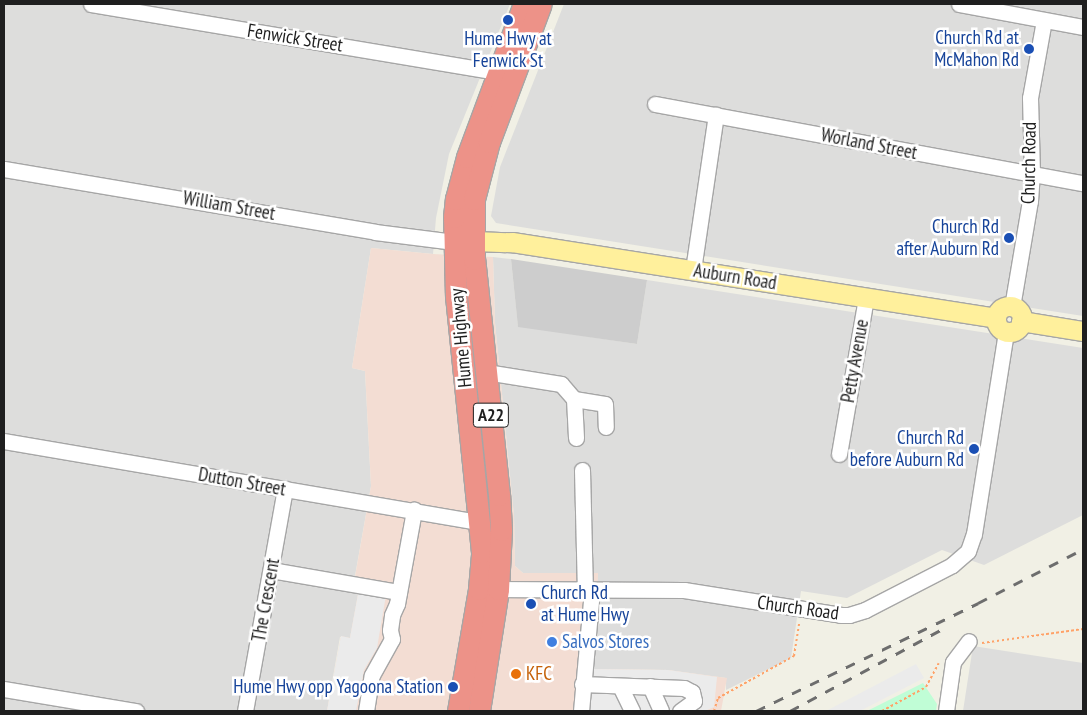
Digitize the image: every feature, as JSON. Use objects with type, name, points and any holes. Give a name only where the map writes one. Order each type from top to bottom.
[{"type":"highway","name":"Hume Highway","points":[[458,711],[489,589],[501,558],[499,495],[486,372],[464,241],[454,217],[460,182],[484,106],[499,72],[524,4]]},
{"type":"highway","name":"Hume Highway","points":[[479,711],[489,589],[482,552],[456,297],[464,241],[479,174],[541,4]]},
{"type":"main road","name":"Auburn Road","points":[[464,241],[512,242],[1083,331]]},
{"type":"street","name":"Fenwick Street","points":[[91,4],[499,72]]},
{"type":"street","points":[[959,4],[1083,27]]},
{"type":"street","name":"Church Road","points":[[489,589],[684,590],[849,615],[857,614],[952,565],[968,551],[974,534],[1030,200],[1032,174],[1030,98],[1044,20]]},
{"type":"street","name":"Worland Street","points":[[655,104],[1083,183]]},
{"type":"street","points":[[693,270],[716,115]]},
{"type":"street","name":"William Street","points":[[4,169],[399,236],[464,241]]},
{"type":"street","name":"Petty Avenue","points":[[839,454],[866,297]]},
{"type":"street","points":[[486,372],[561,384],[574,399],[576,438]]},
{"type":"street","points":[[574,399],[606,404],[606,426]]},
{"type":"street","name":"Dutton Street","points":[[4,441],[480,522]]},
{"type":"street","points":[[581,711],[588,589],[582,470]]},
{"type":"street","name":"The Crescent","points":[[245,711],[285,489]]},
{"type":"street","points":[[366,711],[372,675],[392,639],[391,623],[399,592],[414,510]]},
{"type":"street","points":[[271,570],[399,592]]},
{"type":"street","points":[[946,711],[954,662],[966,644]]},
{"type":"street","points":[[582,684],[684,688],[692,692],[694,701],[680,711]]},
{"type":"street","points":[[620,686],[632,711]]},
{"type":"street","points":[[650,686],[661,711]]},
{"type":"street","points":[[4,689],[136,711]]},
{"type":"path","points":[[714,711],[718,698],[794,656],[799,623]]},
{"type":"path","points":[[882,711],[887,710],[926,687],[943,657],[966,644],[1083,629]]},
{"type":"shaded area","points":[[4,4],[510,4],[449,154],[436,218],[433,254],[371,248],[352,368],[365,371],[371,486],[353,587],[359,589],[350,638],[340,637],[327,711],[4,711]]},
{"type":"shaded area","points":[[564,4],[1083,4],[1083,316],[496,223],[491,216],[500,167]]},
{"type":"shaded area","points":[[371,248],[493,257],[495,323],[514,516],[515,566],[523,573],[598,573],[597,607],[590,669],[668,670],[727,678],[721,711],[327,711],[341,636],[350,638],[359,589],[353,588],[371,486],[365,371],[352,368]]},
{"type":"shaded area","points":[[493,257],[511,259],[518,326],[637,344],[647,280],[1083,348],[1083,515],[984,565],[942,550],[847,598],[801,591],[791,658],[726,690],[726,678],[668,670],[590,669],[598,573],[523,573],[515,566],[514,516],[495,323]]},
{"type":"shaded area","points":[[511,259],[647,280],[637,344],[518,327]]},
{"type":"shaded area","points":[[359,589],[386,595],[377,648],[364,670],[356,711],[327,711],[341,636],[350,638]]},
{"type":"shaded area","points":[[973,646],[1083,663],[1083,711],[963,711]]},
{"type":"shaded area","points":[[916,664],[924,678],[860,711],[826,711]]},
{"type":"shaded area","points":[[590,669],[668,670],[717,677],[714,707],[705,711],[573,711],[578,674]]},
{"type":"green space","points":[[923,683],[937,704],[936,711],[867,711]]},
{"type":"railway","points":[[756,711],[978,603],[1083,549]]},
{"type":"railway","points":[[790,711],[946,627]]},
{"type":"place","name":"Hume Hwy at Fenwick St","points":[[508,20]]},
{"type":"place","name":"Church Rd at McMahon Rd","points":[[1029,49]]},
{"type":"place","name":"Church Rd after Auburn Rd","points":[[1009,238]]},
{"type":"place","name":"Church Rd before Auburn Rd","points":[[974,449]]},
{"type":"place","name":"Church Rd at Hume Hwy","points":[[531,604]]},
{"type":"place","name":"Salvos Stores","points":[[552,642]]},
{"type":"place","name":"KFC","points":[[516,674]]},
{"type":"place","name":"Hume Hwy opp Yagoona Station","points":[[453,687]]}]
